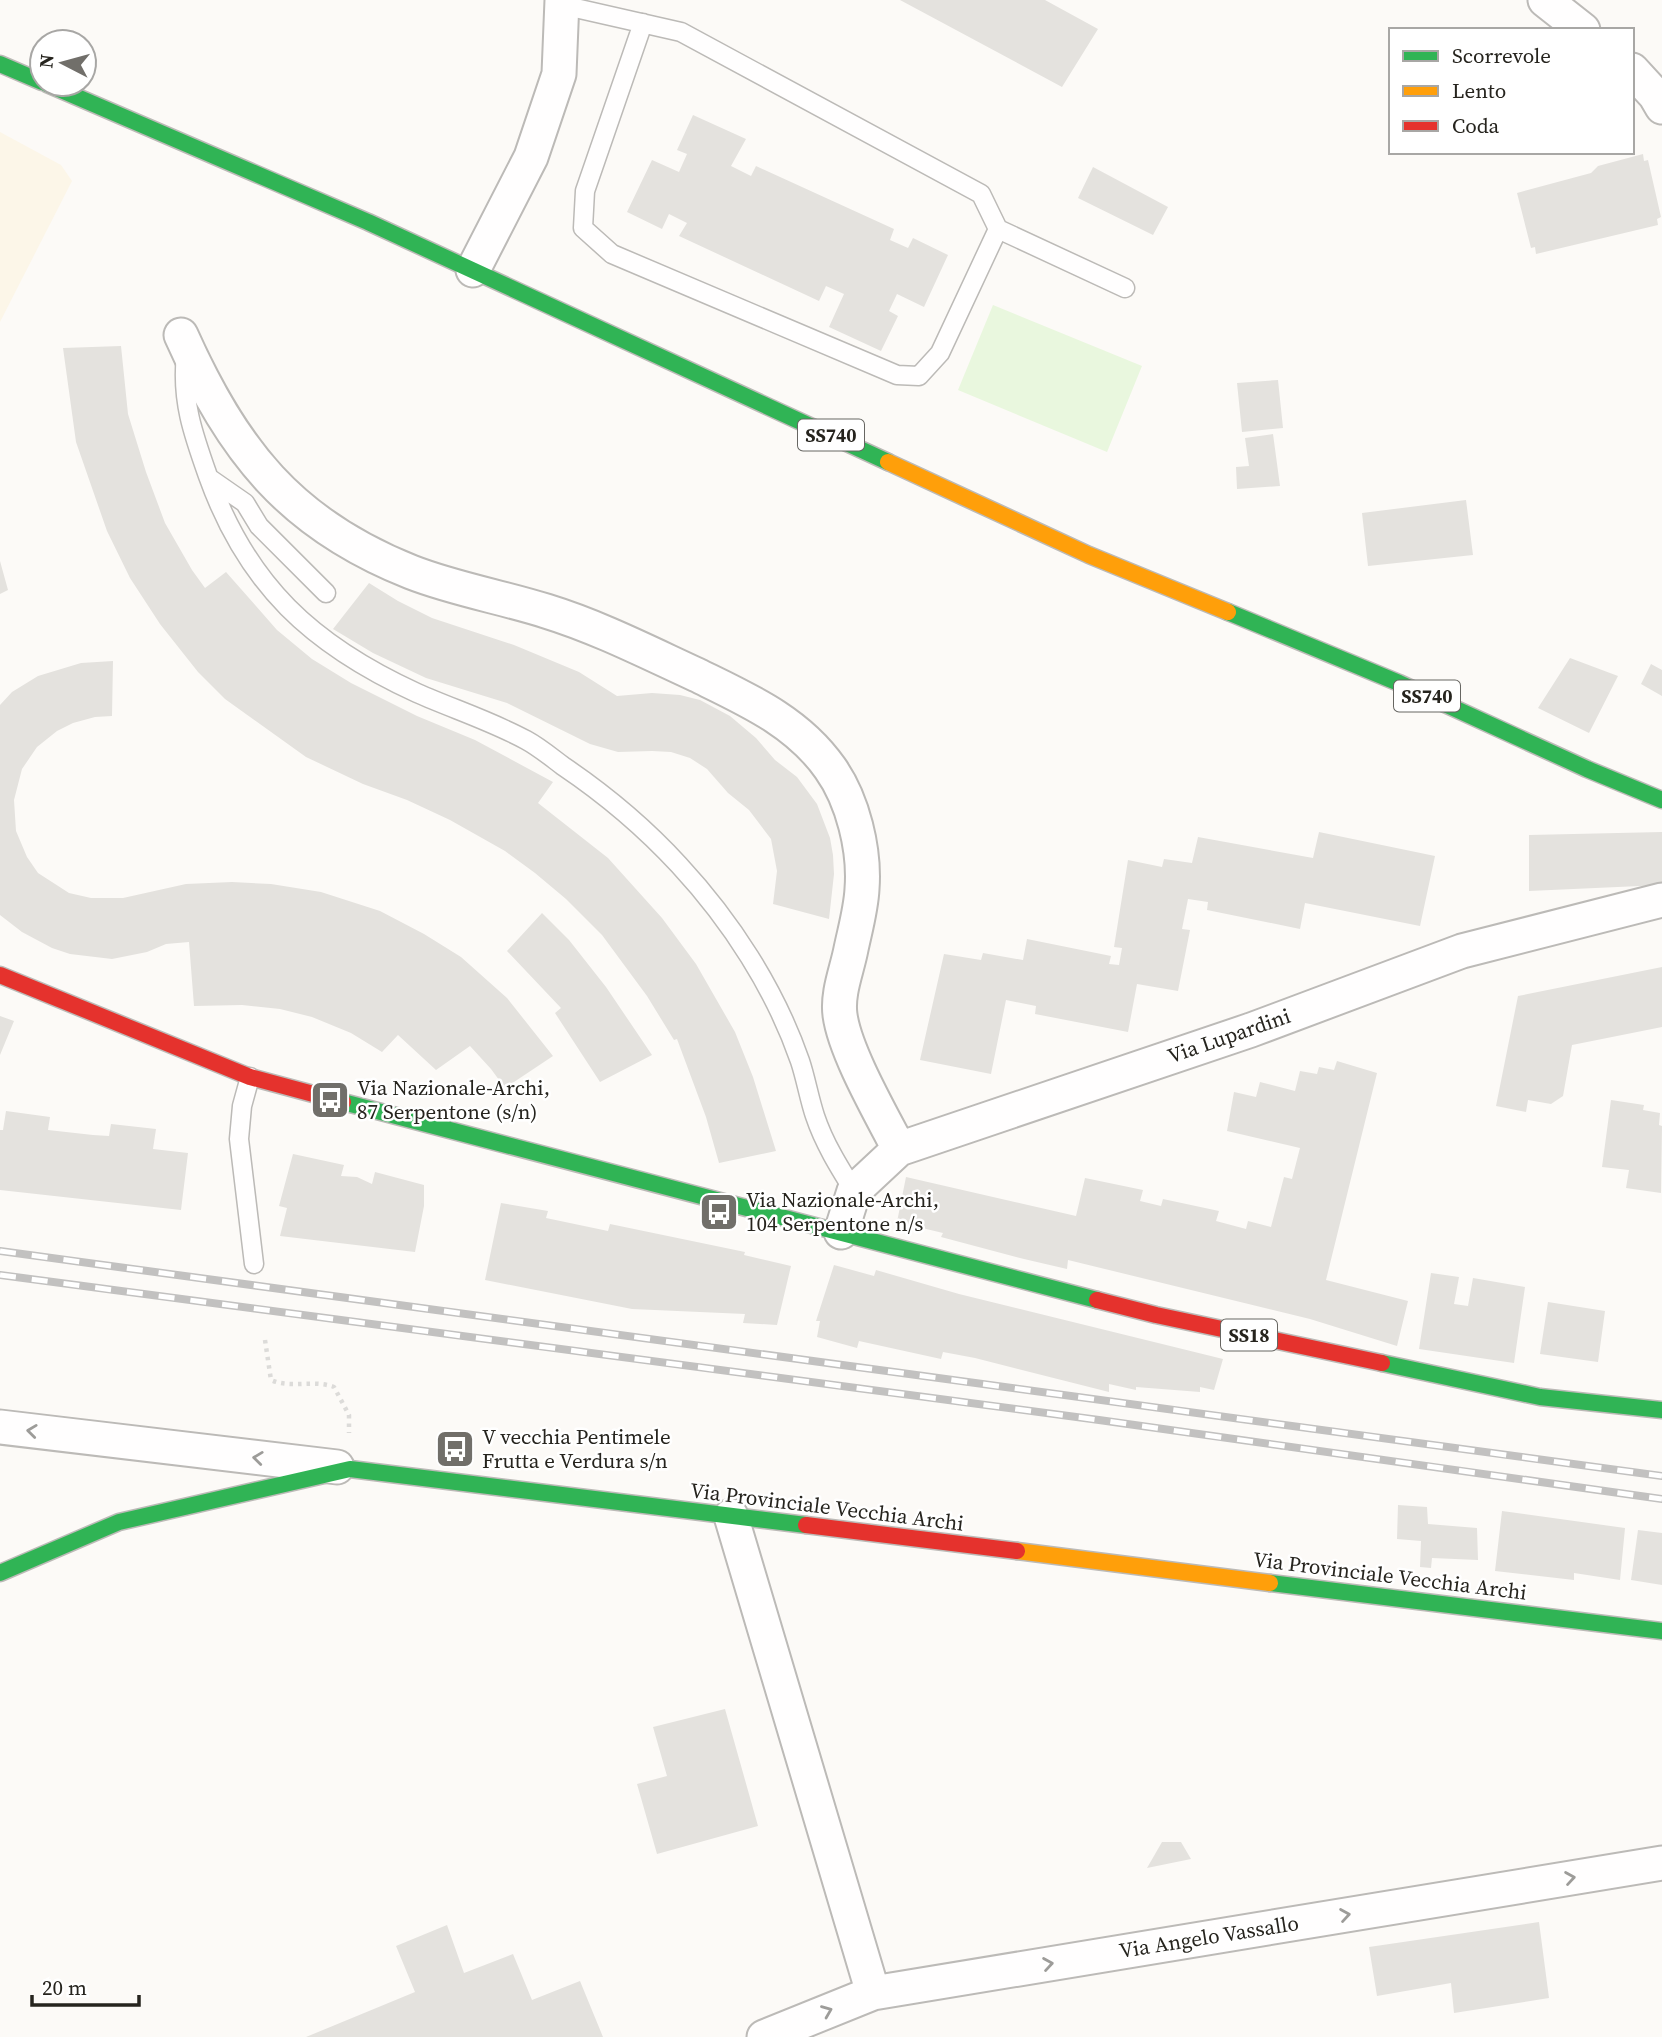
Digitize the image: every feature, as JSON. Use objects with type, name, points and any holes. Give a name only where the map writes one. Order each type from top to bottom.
[{"type":"main road","points":[[0,64],[28,76]]},
{"type":"main road","points":[[80,98],[473,270]]},
{"type":"main road","name":"SS740","points":[[473,270],[1088,555],[1399,683],[1587,769],[1662,800]]},
{"type":"main road","name":"SS18","points":[[0,975],[250,1077],[1169,1318],[1540,1397],[1662,1410]]},
{"type":"main road","name":"Via Provinciale Vecchia Archi","points":[[0,1573],[118,1522],[350,1469],[1662,1631]]},
{"type":"street","points":[[1545,0],[1580,28]]},
{"type":"street","points":[[473,270],[531,157],[551,98],[559,74],[562,3]]},
{"type":"street","points":[[1634,73],[1655,95],[1662,107]]},
{"type":"street","points":[[184,341],[217,409],[259,469],[303,511],[332,532],[412,573],[548,611],[628,642],[766,709],[797,732],[830,767],[847,798],[858,834],[862,888],[840,997],[840,1016],[852,1052],[899,1149]]},
{"type":"street","name":"Via Lupardini","points":[[841,1232],[854,1191],[899,1149],[1251,1030],[1462,951],[1662,900]]},
{"type":"street","points":[[0,1427],[350,1469]]},
{"type":"street","points":[[731,1516],[873,1993]]},
{"type":"street","name":"Via Angelo Vassallo","points":[[764,2037],[873,1993],[1662,1863]]},
{"type":"lane","points":[[562,3],[681,32],[981,194],[998,229],[1125,288]]},
{"type":"lane","points":[[643,23],[585,191],[583,228],[612,254],[897,375],[919,376],[940,353],[998,229]]},
{"type":"lane","points":[[184,341],[183,381],[191,430],[223,517],[250,563],[283,605],[346,656],[416,693],[527,741],[632,817],[679,864],[723,916],[772,995],[800,1061],[815,1116],[828,1148],[854,1191]]},
{"type":"lane","points":[[209,478],[245,503],[259,526],[326,593]]},
{"type":"lane","points":[[250,1077],[242,1105],[239,1139],[254,1264]]},
{"type":"path","points":[[265,1340],[271,1380],[283,1385],[323,1383],[334,1387],[349,1415],[350,1469]]},
{"type":"shaded area","points":[[0,132],[61,165],[72,181],[0,322]]},
{"type":"green space","points":[[993,305],[1142,366],[1107,452],[958,390]]},
{"type":"building","points":[[900,0],[1045,0],[1098,29],[1062,87]]},
{"type":"building","points":[[693,115],[746,139],[731,166],[751,176],[756,166],[894,229],[890,240],[908,248],[913,238],[948,255],[924,307],[897,294],[889,311],[898,316],[881,351],[829,327],[844,294],[826,286],[819,301],[679,236],[687,223],[669,214],[662,229],[627,212],[652,160],[679,172],[687,154],[677,150]]},
{"type":"building","points":[[1643,154],[1644,161],[1648,160],[1661,217],[1657,219],[1658,225],[1536,254],[1535,247],[1531,248],[1517,193],[1591,173],[1598,166]]},
{"type":"building","points":[[1093,167],[1168,207],[1153,235],[1078,198]]},
{"type":"building","points":[[121,346],[128,414],[146,472],[165,523],[205,588],[226,572],[277,630],[312,659],[351,683],[417,716],[475,740],[553,782],[538,803],[608,858],[662,918],[696,964],[735,1032],[753,1077],[776,1151],[719,1163],[706,1117],[677,1039],[674,1040],[647,996],[602,935],[535,873],[505,851],[450,820],[306,757],[225,699],[198,672],[160,624],[130,578],[107,531],[76,442],[63,348]]},
{"type":"building","points":[[1278,380],[1283,428],[1242,432],[1237,383]]},
{"type":"building","points":[[1273,434],[1280,486],[1237,489],[1236,467],[1249,466],[1245,438]]},
{"type":"building","points":[[1466,500],[1473,555],[1368,566],[1362,513]]},
{"type":"building","points":[[0,561],[8,590],[0,594]]},
{"type":"building","points":[[369,583],[432,618],[514,645],[579,672],[617,696],[652,693],[680,695],[700,700],[730,716],[756,738],[775,760],[797,777],[817,804],[830,838],[833,855],[834,874],[829,919],[773,904],[777,871],[771,839],[749,810],[728,793],[707,769],[690,758],[671,752],[618,752],[590,744],[507,703],[426,678],[373,653],[333,629]]},
{"type":"building","points":[[1570,658],[1618,676],[1589,733],[1538,708]]},
{"type":"building","points":[[113,661],[112,716],[73,723],[57,731],[37,747],[22,769],[14,800],[16,831],[27,857],[38,873],[69,893],[91,898],[123,898],[186,884],[232,882],[271,884],[321,892],[380,911],[461,957],[507,998],[553,1056],[505,1088],[470,1046],[436,1070],[398,1035],[382,1052],[351,1033],[312,1017],[280,1009],[242,1005],[194,1006],[189,942],[166,944],[147,952],[112,959],[70,954],[22,932],[0,915],[0,705],[12,692],[38,676],[81,663]]},
{"type":"building","points":[[1651,664],[1662,670],[1662,696],[1641,684]]},
{"type":"building","points":[[1319,832],[1435,856],[1420,926],[1305,903],[1300,929],[1207,910],[1208,902],[1188,899],[1182,929],[1190,930],[1178,991],[1137,984],[1128,1032],[1035,1014],[1036,1006],[1006,1000],[991,1074],[920,1060],[944,954],[981,960],[983,953],[1023,960],[1027,939],[1111,956],[1109,964],[1119,965],[1122,948],[1114,947],[1128,860],[1162,867],[1164,859],[1192,863],[1198,837],[1313,858]]},
{"type":"building","points":[[1662,832],[1662,885],[1529,891],[1529,835]]},
{"type":"building","points":[[542,913],[569,940],[606,987],[652,1055],[600,1082],[555,1013],[561,1008],[507,951]]},
{"type":"building","points":[[1662,967],[1662,1027],[1572,1045],[1563,1096],[1551,1104],[1528,1100],[1526,1112],[1496,1106],[1518,996]]},
{"type":"building","points":[[0,1016],[14,1021],[0,1055]]},
{"type":"building","points":[[1337,1061],[1377,1073],[1326,1280],[1408,1301],[1397,1346],[1310,1319],[1068,1260],[1067,1269],[1024,1259],[941,1237],[943,1233],[897,1222],[906,1177],[1076,1216],[1085,1178],[1143,1190],[1140,1201],[1161,1206],[1163,1199],[1219,1211],[1216,1221],[1246,1229],[1248,1221],[1271,1227],[1284,1177],[1292,1179],[1300,1148],[1227,1131],[1234,1092],[1256,1097],[1260,1082],[1295,1091],[1300,1071],[1317,1074],[1319,1067],[1334,1070]]},
{"type":"building","points":[[1611,1100],[1644,1105],[1643,1110],[1660,1113],[1661,1193],[1626,1188],[1629,1170],[1602,1167]]},
{"type":"building","points":[[6,1111],[50,1117],[48,1130],[109,1136],[111,1124],[156,1129],[153,1149],[188,1153],[181,1210],[0,1190],[0,1130],[3,1130]]},
{"type":"building","points":[[293,1154],[344,1165],[341,1176],[357,1177],[372,1184],[375,1172],[424,1185],[424,1206],[415,1252],[280,1236],[287,1208],[279,1206]]},
{"type":"building","points":[[501,1203],[548,1211],[546,1218],[608,1231],[610,1224],[745,1252],[744,1255],[791,1266],[777,1325],[743,1323],[745,1314],[632,1309],[485,1280]]},
{"type":"building","points":[[834,1265],[874,1276],[876,1270],[959,1294],[1223,1359],[1214,1390],[1200,1387],[1200,1392],[1136,1387],[1136,1390],[1109,1384],[1109,1392],[943,1352],[941,1359],[859,1341],[857,1348],[817,1337],[820,1321],[816,1321]]},
{"type":"building","points":[[1431,1273],[1459,1277],[1454,1304],[1468,1306],[1473,1278],[1525,1287],[1514,1363],[1419,1349]]},
{"type":"building","points":[[1548,1302],[1605,1311],[1598,1362],[1540,1354]]},
{"type":"building","points":[[1398,1505],[1427,1507],[1428,1524],[1477,1528],[1478,1560],[1432,1558],[1431,1568],[1420,1567],[1421,1541],[1397,1539]]},
{"type":"building","points":[[1502,1511],[1625,1528],[1620,1580],[1574,1573],[1574,1580],[1495,1571]]},
{"type":"building","points":[[1638,1530],[1662,1533],[1662,1585],[1631,1580]]},
{"type":"building","points":[[725,1709],[758,1826],[657,1854],[637,1784],[667,1776],[653,1727]]},
{"type":"building","points":[[1162,1842],[1181,1842],[1191,1859],[1147,1868]]},
{"type":"building","points":[[1539,1922],[1549,1998],[1454,2013],[1451,1983],[1377,1996],[1369,1947]]},
{"type":"building","points":[[447,1925],[464,1973],[513,1954],[532,2000],[580,1981],[603,2037],[306,2037],[415,1992],[396,1946]]},
{"type":"railway","points":[[0,1251],[1662,1476]]},
{"type":"railway","points":[[0,1275],[1099,1420],[1662,1499]]},
{"type":"traffic: fast","points":[[0,64],[28,76]]},
{"type":"traffic: fast","points":[[80,98],[368,222]]},
{"type":"traffic: fast","points":[[368,222],[888,462]]},
{"type":"traffic: fast","points":[[1228,612],[1399,683],[1587,769],[1662,800]]},
{"type":"traffic: fast","points":[[343,1102],[1097,1300]]},
{"type":"traffic: fast","points":[[1382,1363],[1540,1397],[1662,1410]]},
{"type":"traffic: fast","points":[[0,1573],[119,1522],[350,1469],[806,1525]]},
{"type":"traffic: fast","points":[[1270,1583],[1662,1631]]},
{"type":"traffic: slow","points":[[888,462],[1089,555],[1228,612]]},
{"type":"traffic: slow","points":[[1017,1551],[1270,1583]]},
{"type":"traffic: jam","points":[[0,975],[250,1077],[343,1102]]},
{"type":"traffic: jam","points":[[1097,1300],[1382,1363]]},
{"type":"traffic: jam","points":[[806,1525],[1017,1551]]},
{"type":"place","name":"Via Nazionale-Archi, 87 Serpentone (s/n)","points":[[330,1100]]},
{"type":"place","name":"Via Nazionale-Archi, 104 Serpentone n/s","points":[[719,1212]]},
{"type":"place","name":"V vecchia Pentimele Frutta e Verdura s/n","points":[[455,1449]]}]
